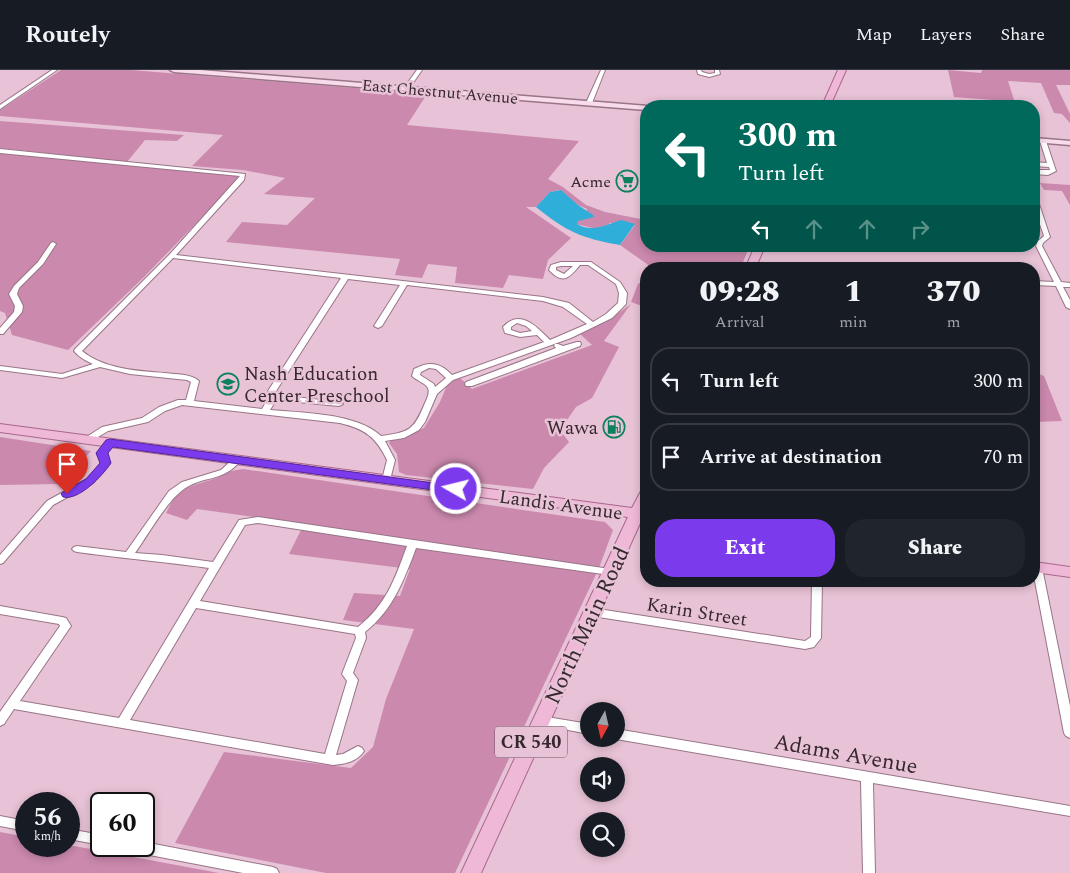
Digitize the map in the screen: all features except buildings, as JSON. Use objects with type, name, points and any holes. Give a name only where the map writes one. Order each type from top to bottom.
[{"type":"main road","points":[[829,100],[842,70]]},
{"type":"main road","name":"Landis Avenue","points":[[0,428],[640,514]]},
{"type":"main road","name":"North Main Road","points":[[471,873],[610,572],[640,518]]},
{"type":"main road","points":[[1040,569],[1070,572]]},
{"type":"street","points":[[0,107],[55,70]]},
{"type":"street","name":"East Chestnut Avenue","points":[[174,70],[640,108]]},
{"type":"street","points":[[406,89],[420,70]]},
{"type":"street","points":[[589,104],[603,70]]},
{"type":"street","points":[[699,70],[700,73],[709,76],[718,74],[717,70]]},
{"type":"street","points":[[1040,141],[1070,143]]},
{"type":"street","points":[[1040,145],[1053,171],[1040,172]]},
{"type":"street","points":[[0,151],[243,175],[242,179],[171,256],[78,351],[81,355],[101,364],[125,371],[189,378],[195,381],[190,402]]},
{"type":"street","points":[[1040,164],[1051,165]]},
{"type":"street","points":[[1040,216],[1047,237],[1040,242]]},
{"type":"street","points":[[0,332],[18,312],[19,306],[13,294],[16,287],[42,263],[53,244]]},
{"type":"street","points":[[1040,249],[1070,307]]},
{"type":"street","points":[[171,256],[552,301],[566,306],[593,325]]},
{"type":"street","points":[[381,439],[401,436],[416,428],[421,422],[433,393],[450,378],[593,325],[617,309],[622,304],[623,293],[618,283],[593,265],[578,264]]},
{"type":"street","points":[[265,411],[273,397],[272,391],[346,276]]},
{"type":"street","points":[[378,326],[405,283]]},
{"type":"street","points":[[1040,284],[1070,285]]},
{"type":"street","points":[[538,332],[562,349]]},
{"type":"street","points":[[470,384],[577,344]]},
{"type":"street","points":[[0,368],[62,376],[101,364]]},
{"type":"street","points":[[433,393],[431,386],[416,376],[417,371],[425,366],[439,366],[450,378]]},
{"type":"street","points":[[478,368],[489,377]]},
{"type":"street","points":[[273,397],[339,404]]},
{"type":"street","points":[[88,440],[105,429],[145,420],[169,406],[190,402],[340,420],[357,424],[381,439],[391,460],[386,480]]},
{"type":"street","points":[[0,561],[50,503],[90,481],[106,463],[102,453],[110,443]]},
{"type":"street","points":[[128,556],[172,493],[185,484],[224,472],[237,460]]},
{"type":"street","points":[[122,723],[242,522],[258,520],[610,572]]},
{"type":"street","points":[[193,604],[360,631],[374,621],[392,598],[413,544]]},
{"type":"street","points":[[77,549],[216,566]]},
{"type":"street","name":"Karin Street","points":[[592,612],[797,644],[810,644],[816,638],[817,587]]},
{"type":"street","points":[[1039,587],[1070,733]]},
{"type":"street","points":[[0,610],[62,622],[66,626],[0,721]]},
{"type":"street","points":[[329,759],[353,680],[347,674],[361,638],[360,631]]},
{"type":"street","points":[[12,704],[329,759],[344,759],[358,751]]},
{"type":"street","points":[[541,721],[580,728]]},
{"type":"street","name":"Adams Avenue","points":[[625,736],[1070,811]]},
{"type":"street","points":[[867,777],[869,873]]},
{"type":"street","points":[[0,821],[15,824]]},
{"type":"street","points":[[155,850],[273,873]]},
{"type":"shaded area","points":[[61,70],[131,70],[427,94],[407,125],[579,141],[548,179],[563,187],[586,205],[605,212],[640,219],[640,252],[747,252],[743,262],[644,262],[620,245],[635,225],[610,223],[604,228],[593,228],[576,224],[585,217],[587,209],[578,205],[560,190],[550,192],[536,207],[526,207],[571,238],[548,260],[543,279],[509,275],[503,288],[455,283],[457,267],[428,264],[422,278],[395,275],[400,259],[226,242],[242,222],[287,225],[315,198],[264,194],[285,178],[243,170],[192,166],[223,135],[0,116],[0,110]]},
{"type":"shaded area","points":[[948,70],[981,73],[982,70],[1070,70],[1070,85],[1056,85],[1070,114],[1070,123],[1062,114],[1054,113],[1041,83],[1008,81],[1014,100],[954,97]]},
{"type":"shaded area","points":[[0,121],[184,135],[177,141],[145,140],[127,162],[0,148]]},
{"type":"shaded area","points":[[0,153],[226,174],[237,176],[237,181],[144,277],[68,350],[12,335],[5,313],[0,311]]},
{"type":"shaded area","points":[[1040,183],[1070,185],[1070,205],[1062,191],[1044,190]]},
{"type":"shaded area","points":[[640,283],[640,305],[631,302]]},
{"type":"shaded area","points":[[631,304],[604,341],[619,347],[592,398],[576,407],[560,430],[569,442],[544,468],[533,489],[406,475],[399,472],[397,454],[389,443],[391,440],[424,428],[440,402],[448,383],[459,377],[472,389],[592,345],[579,333],[606,322]]},
{"type":"shaded area","points":[[1040,374],[1044,376],[1062,421],[1040,422]]},
{"type":"shaded area","points":[[0,437],[91,451],[59,484],[0,485]]},
{"type":"shaded area","points":[[243,469],[605,522],[613,530],[599,568],[455,873],[326,873],[175,843],[224,752],[351,768],[373,747],[386,699],[414,629],[343,620],[354,593],[400,596],[410,569],[289,554],[304,524],[197,509],[187,520],[166,513],[178,490],[217,478],[231,471]]},
{"type":"shaded area","points":[[0,832],[15,835],[15,857],[80,857],[80,847],[90,849],[90,857],[133,857],[219,873],[0,873]]},
{"type":"water","points":[[561,190],[593,215],[594,217],[578,221],[577,224],[583,227],[594,228],[621,220],[635,224],[620,245],[595,240],[575,233],[536,207],[550,192]]},
{"type":"place","name":"Acme","points":[[627,181]]},
{"type":"place","name":"Nash Education Center Preschool","points":[[228,384]]},
{"type":"place","name":"Wawa","points":[[614,427]]},
{"type":"route","points":[[67,494],[90,481],[106,463],[102,453],[110,443],[456,489]]}]
